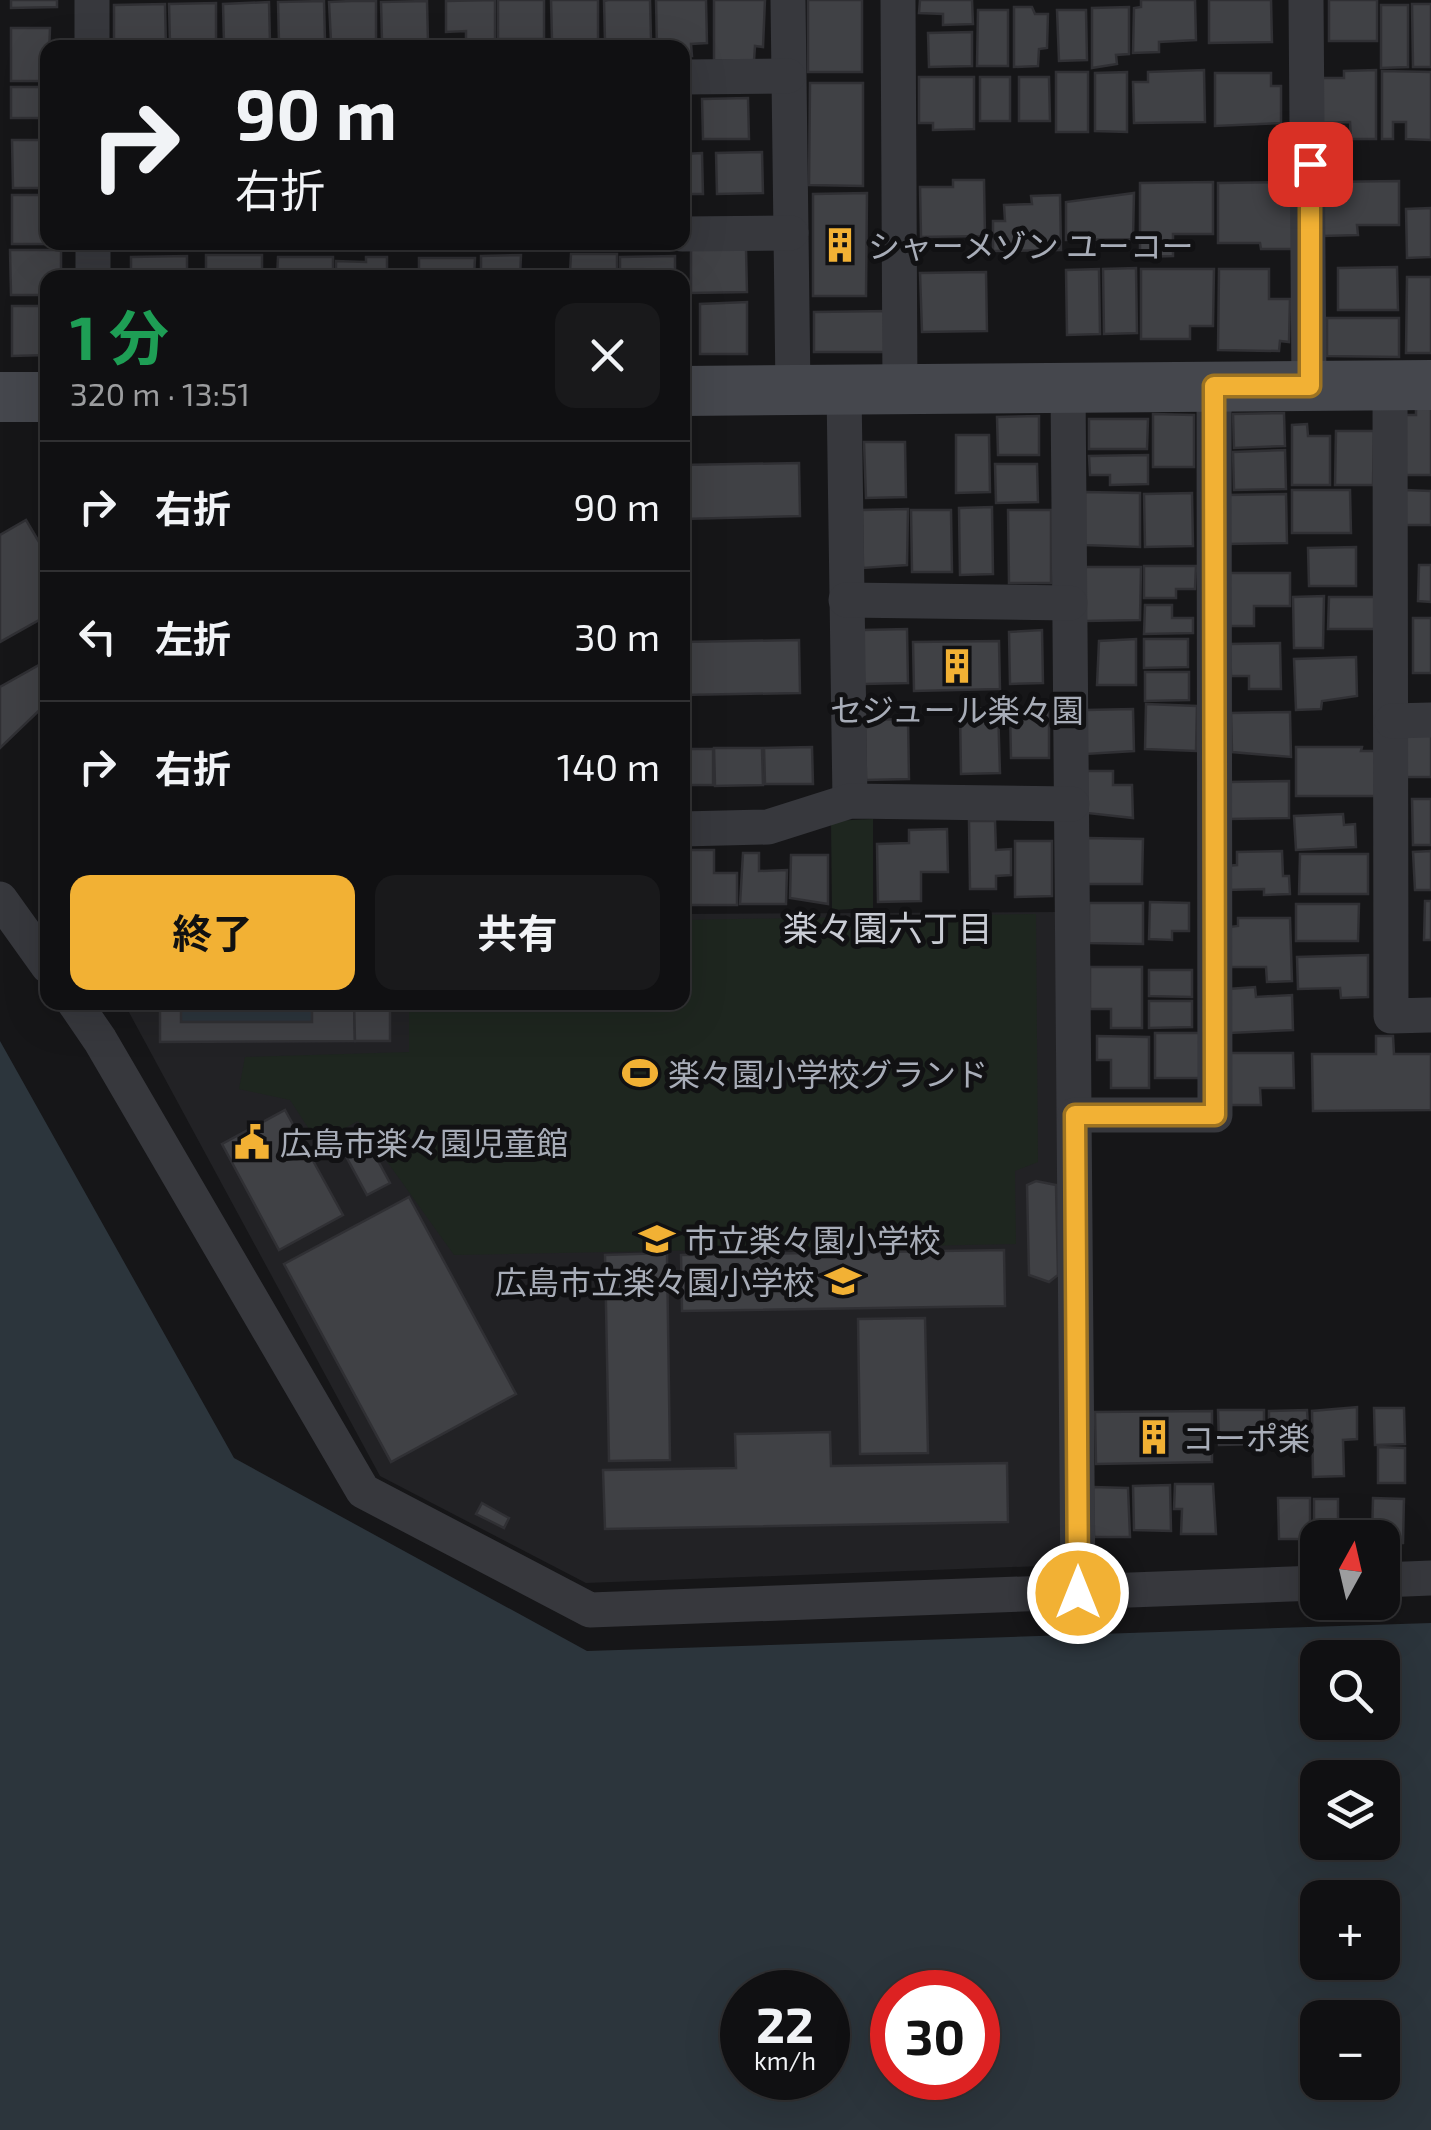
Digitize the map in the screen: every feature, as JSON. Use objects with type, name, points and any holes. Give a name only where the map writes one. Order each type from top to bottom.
[{"type":"street","points":[[92,0],[92,40]]},
{"type":"street","points":[[788,0],[793,390]]},
{"type":"street","points":[[898,0],[900,390]]},
{"type":"street","points":[[1306,0],[1310,386]]},
{"type":"street","points":[[690,78],[788,76]]},
{"type":"street","points":[[690,234],[791,234]]},
{"type":"street","points":[[1075,1115],[1215,1115],[1214,386]]},
{"type":"street","points":[[690,391],[1410,386],[1392,721],[1391,1016],[1431,1016]]},
{"type":"street","points":[[1068,388],[1078,1593]]},
{"type":"street","points":[[844,390],[850,801]]},
{"type":"street","points":[[0,397],[40,397]]},
{"type":"street","points":[[846,600],[1070,603]]},
{"type":"street","points":[[1392,721],[1431,720]]},
{"type":"street","points":[[690,829],[768,827],[850,801],[1072,804]]},
{"type":"street","points":[[0,900],[40,955]]},
{"type":"street","points":[[79,1010],[362,1490],[590,1610],[1300,1584]]},
{"type":"street","points":[[1400,1579],[1431,1578]]},
{"type":"shaded area","points":[[873,819],[873,908],[832,910],[831,821]]},
{"type":"shaded area","name":"市立楽々園小学校","points":[[1059,912],[1066,1565],[586,1583],[380,1476],[128,1010],[690,1010],[690,914]]},
{"type":"shaded area","name":"楽々園小学校グランド","points":[[1036,914],[1038,1162],[1015,1171],[1016,1244],[454,1255],[358,1121],[318,1143],[290,1100],[239,1089],[245,1057],[409,1052],[409,1010],[690,1010],[690,920]]},
{"type":"shaded area","points":[[181,1010],[312,1010],[312,1022],[181,1022]]},
{"type":"shaded area","points":[[0,1041],[234,1458],[587,1651],[1431,1623],[1431,2130],[0,2130]]},
{"type":"building","points":[[11,0],[57,0],[57,7],[11,8]]},
{"type":"building","points":[[495,0],[495,40],[466,40],[466,31],[446,32],[446,1]]},
{"type":"building","points":[[498,0],[544,0],[544,39],[498,39]]},
{"type":"building","points":[[551,0],[598,0],[598,40],[552,40]]},
{"type":"building","points":[[650,0],[651,40],[605,40],[604,1]]},
{"type":"building","points":[[656,0],[706,0],[707,43],[691,44],[692,56],[690,40],[657,40]]},
{"type":"building","points":[[714,0],[765,0],[763,47],[755,46],[754,61],[714,60]]},
{"type":"building","points":[[808,0],[862,0],[862,72],[808,72]]},
{"type":"building","points":[[920,0],[972,0],[973,24],[943,25],[943,14],[919,13]]},
{"type":"building","points":[[1141,0],[1195,0],[1196,40],[1159,42],[1159,52],[1133,53],[1134,8],[1141,7]]},
{"type":"building","points":[[1209,0],[1271,0],[1272,42],[1209,43]]},
{"type":"building","points":[[1329,0],[1377,0],[1377,41],[1329,41]]},
{"type":"building","points":[[324,1],[325,40],[279,40],[278,2]]},
{"type":"building","points":[[376,1],[376,40],[331,40],[329,2]]},
{"type":"building","points":[[427,1],[428,40],[382,40],[381,2]]},
{"type":"building","points":[[269,2],[270,40],[224,40],[223,4]]},
{"type":"building","points":[[216,3],[216,40],[170,40],[169,4]]},
{"type":"building","points":[[165,4],[166,40],[114,40],[114,5]]},
{"type":"building","points":[[1412,4],[1431,4],[1431,67],[1413,67]]},
{"type":"building","points":[[1381,5],[1408,5],[1408,67],[1381,68]]},
{"type":"building","points":[[1014,7],[1032,7],[1035,14],[1048,14],[1047,48],[1039,49],[1038,66],[1014,67]]},
{"type":"building","points":[[1129,7],[1129,54],[1116,55],[1117,64],[1092,68],[1092,8]]},
{"type":"building","points":[[978,10],[1008,10],[1008,66],[977,66]]},
{"type":"building","points":[[1057,10],[1086,10],[1087,60],[1059,61]]},
{"type":"building","points":[[11,28],[50,28],[50,40],[40,40],[40,81],[11,81]]},
{"type":"building","points":[[972,32],[972,66],[929,67],[928,33]]},
{"type":"building","points":[[1204,70],[1205,122],[1134,123],[1133,82],[1148,82],[1148,72]]},
{"type":"building","points":[[1376,70],[1376,139],[1351,139],[1350,122],[1321,123],[1321,78],[1344,78],[1344,71]]},
{"type":"building","points":[[1382,71],[1431,72],[1431,140],[1406,139],[1406,122],[1393,122],[1393,139],[1382,139]]},
{"type":"building","points":[[1056,72],[1088,72],[1088,132],[1056,132]]},
{"type":"building","points":[[1127,72],[1127,132],[1095,131],[1095,73]]},
{"type":"building","points":[[1215,73],[1271,73],[1271,86],[1281,86],[1281,123],[1215,126]]},
{"type":"building","points":[[919,77],[974,77],[974,129],[933,130],[933,123],[919,123]]},
{"type":"building","points":[[980,77],[1010,77],[1010,121],[980,121]]},
{"type":"building","points":[[1019,77],[1049,77],[1050,121],[1019,121]]},
{"type":"building","name":"シャーメゾン ユーコー","points":[[810,83],[863,83],[863,186],[809,185]]},
{"type":"building","points":[[11,87],[40,87],[40,118],[11,118]]},
{"type":"building","points":[[748,98],[749,139],[703,139],[702,99]]},
{"type":"building","points":[[12,140],[40,140],[40,188],[13,188]]},
{"type":"building","points":[[762,152],[763,193],[717,194],[716,153]]},
{"type":"building","points":[[702,153],[703,194],[690,194],[690,154]]},
{"type":"building","points":[[953,180],[984,180],[985,236],[921,237],[920,187],[953,187]]},
{"type":"building","points":[[1399,181],[1399,225],[1357,225],[1358,235],[1323,236],[1322,182]]},
{"type":"building","points":[[1213,182],[1213,234],[1173,234],[1173,256],[1140,257],[1140,183]]},
{"type":"building","points":[[1293,182],[1293,249],[1261,249],[1260,243],[1218,243],[1218,183]]},
{"type":"building","name":"シャーメゾン ユーコー","points":[[867,193],[866,296],[813,296],[813,194]]},
{"type":"building","points":[[1134,193],[1133,239],[1066,240],[1066,202]]},
{"type":"building","points":[[12,195],[40,195],[40,244],[12,244]]},
{"type":"building","points":[[1060,195],[1061,250],[993,251],[993,221],[1005,221],[1004,205],[1032,204],[1031,196]]},
{"type":"building","points":[[1431,208],[1431,257],[1407,258],[1406,209]]},
{"type":"building","points":[[691,248],[746,248],[747,292],[691,293]]},
{"type":"building","points":[[10,250],[61,250],[61,270],[40,270],[40,295],[11,295]]},
{"type":"building","points":[[571,254],[617,254],[617,270],[570,270]]},
{"type":"building","points":[[206,255],[262,255],[262,270],[206,270]]},
{"type":"building","points":[[521,255],[520,270],[481,270],[481,256]]},
{"type":"building","points":[[187,256],[187,270],[131,270],[131,257]]},
{"type":"building","points":[[675,256],[675,270],[620,270],[620,257]]},
{"type":"building","points":[[278,257],[333,257],[333,270],[277,270]]},
{"type":"building","points":[[366,257],[387,257],[387,270],[336,270],[336,261],[366,262]]},
{"type":"building","points":[[419,258],[475,258],[474,270],[419,270]]},
{"type":"building","points":[[1397,267],[1398,310],[1338,310],[1338,268]]},
{"type":"building","points":[[1136,268],[1137,333],[1104,334],[1103,269]]},
{"type":"building","points":[[1099,269],[1100,334],[1067,335],[1066,270]]},
{"type":"building","points":[[1141,269],[1214,269],[1213,326],[1190,326],[1190,339],[1141,339]]},
{"type":"building","points":[[1219,269],[1269,269],[1269,299],[1290,299],[1289,342],[1280,341],[1279,351],[1218,350]]},
{"type":"building","points":[[986,272],[987,331],[922,332],[920,273]]},
{"type":"building","points":[[1407,277],[1431,277],[1431,353],[1406,353]]},
{"type":"building","points":[[747,302],[747,354],[700,354],[700,304]]},
{"type":"building","points":[[12,306],[40,306],[40,355],[12,356]]},
{"type":"building","points":[[889,311],[889,352],[814,352],[814,312]]},
{"type":"building","points":[[1327,318],[1399,318],[1399,357],[1327,356]]},
{"type":"building","points":[[1416,408],[1431,408],[1431,475],[1405,475],[1404,415],[1416,415]]},
{"type":"building","points":[[1284,413],[1285,446],[1234,448],[1233,414]]},
{"type":"building","points":[[1153,414],[1194,415],[1194,467],[1153,467]]},
{"type":"building","points":[[1039,416],[1039,455],[998,455],[997,417]]},
{"type":"building","points":[[1089,419],[1148,419],[1147,449],[1089,449]]},
{"type":"building","points":[[1307,424],[1308,436],[1330,436],[1330,485],[1292,485],[1292,425]]},
{"type":"building","points":[[1336,431],[1374,431],[1373,485],[1335,485]]},
{"type":"building","points":[[956,435],[989,435],[990,492],[956,493]]},
{"type":"building","points":[[864,442],[905,442],[906,497],[866,498]]},
{"type":"building","points":[[1285,450],[1286,489],[1234,490],[1233,452]]},
{"type":"building","points":[[1148,455],[1148,484],[1110,485],[1110,475],[1090,475],[1089,456]]},
{"type":"building","points":[[799,463],[800,516],[690,519],[690,465]]},
{"type":"building","points":[[995,464],[1037,464],[1038,502],[996,503]]},
{"type":"building","points":[[1292,490],[1350,490],[1351,533],[1292,533]]},
{"type":"building","points":[[1405,490],[1431,491],[1431,525],[1404,525]]},
{"type":"building","points":[[1085,492],[1140,493],[1140,547],[1085,545]]},
{"type":"building","points":[[1192,493],[1193,546],[1145,547],[1144,494]]},
{"type":"building","points":[[1286,494],[1287,543],[1227,544],[1226,495]]},
{"type":"building","points":[[992,507],[993,574],[960,575],[959,508]]},
{"type":"building","points":[[908,509],[907,565],[863,568],[862,510]]},
{"type":"building","points":[[911,510],[951,510],[952,572],[912,572]]},
{"type":"building","points":[[1008,510],[1051,510],[1051,583],[1009,583]]},
{"type":"building","points":[[26,520],[40,544],[40,620],[0,642],[0,535]]},
{"type":"building","points":[[1356,547],[1356,586],[1309,586],[1308,548]]},
{"type":"building","points":[[1419,565],[1431,565],[1431,602],[1418,601]]},
{"type":"building","points":[[1144,566],[1196,566],[1195,589],[1176,589],[1176,598],[1144,598]]},
{"type":"building","points":[[1085,567],[1141,567],[1140,620],[1085,621]]},
{"type":"building","points":[[1228,573],[1290,573],[1290,606],[1254,606],[1254,626],[1228,626]]},
{"type":"building","points":[[1324,596],[1323,648],[1294,648],[1293,597]]},
{"type":"building","points":[[1329,597],[1375,597],[1375,629],[1328,629]]},
{"type":"building","points":[[1145,605],[1172,605],[1172,618],[1193,618],[1193,633],[1144,634]]},
{"type":"building","points":[[1413,618],[1431,618],[1431,673],[1413,673]]},
{"type":"building","points":[[907,629],[908,683],[864,684],[863,630]]},
{"type":"building","points":[[1042,630],[1043,683],[1010,684],[1009,632]]},
{"type":"building","points":[[1136,639],[1136,685],[1097,685],[1099,641]]},
{"type":"building","points":[[1144,639],[1188,639],[1188,667],[1144,668]]},
{"type":"building","points":[[799,640],[800,693],[690,695],[690,642]]},
{"type":"building","name":"セジュール楽々園","points":[[999,641],[1000,689],[914,691],[913,642]]},
{"type":"building","points":[[1280,643],[1281,689],[1249,689],[1249,676],[1231,676],[1230,644]]},
{"type":"building","points":[[1356,657],[1357,696],[1322,701],[1321,709],[1296,710],[1294,659]]},
{"type":"building","points":[[40,664],[40,710],[0,748],[0,687]]},
{"type":"building","points":[[1145,672],[1189,672],[1189,700],[1145,701]]},
{"type":"building","points":[[1146,704],[1197,706],[1196,751],[1145,749]]},
{"type":"building","points":[[998,708],[1000,773],[961,774],[960,709]]},
{"type":"building","points":[[1133,709],[1134,751],[1086,754],[1086,710]]},
{"type":"building","points":[[1049,711],[1049,758],[1011,758],[1010,712]]},
{"type":"building","points":[[1290,712],[1291,757],[1232,752],[1231,713]]},
{"type":"building","points":[[908,719],[909,779],[866,780],[865,720]]},
{"type":"building","points":[[1405,732],[1431,732],[1431,777],[1405,777]]},
{"type":"building","points":[[812,747],[813,784],[765,784],[764,748]]},
{"type":"building","points":[[1296,747],[1362,747],[1361,751],[1375,751],[1375,796],[1296,796]]},
{"type":"building","points":[[714,748],[762,748],[763,785],[715,786]]},
{"type":"building","points":[[690,749],[713,749],[713,785],[690,785]]},
{"type":"building","points":[[1087,771],[1113,771],[1113,785],[1132,785],[1133,818],[1087,813]]},
{"type":"building","points":[[1289,781],[1289,818],[1229,819],[1228,782]]},
{"type":"building","points":[[1412,799],[1431,799],[1431,845],[1413,845]]},
{"type":"building","points":[[1343,814],[1344,825],[1355,824],[1356,847],[1296,850],[1294,816]]},
{"type":"building","points":[[969,821],[995,821],[996,850],[1011,849],[1011,875],[996,876],[996,889],[970,889]]},
{"type":"building","points":[[947,829],[948,872],[921,872],[921,901],[878,902],[877,844],[909,843],[909,830]]},
{"type":"building","points":[[1087,838],[1143,839],[1142,884],[1087,884]]},
{"type":"building","points":[[1015,841],[1052,841],[1052,896],[1015,897]]},
{"type":"building","points":[[690,850],[714,850],[714,873],[737,873],[737,905],[690,905]]},
{"type":"building","points":[[1282,851],[1283,876],[1289,876],[1290,894],[1264,895],[1264,889],[1227,890],[1226,866],[1237,865],[1237,852]]},
{"type":"building","points":[[1431,851],[1431,890],[1415,890],[1413,852]]},
{"type":"building","points":[[743,853],[759,853],[759,871],[787,870],[786,904],[740,904]]},
{"type":"building","points":[[1300,854],[1368,854],[1368,894],[1299,894]]},
{"type":"building","points":[[791,855],[828,855],[828,904],[790,898]]},
{"type":"building","points":[[1425,901],[1431,901],[1431,940],[1424,940]]},
{"type":"building","points":[[1150,902],[1189,903],[1189,931],[1172,931],[1172,940],[1149,939]]},
{"type":"building","points":[[1089,903],[1143,903],[1143,944],[1089,943]]},
{"type":"building","points":[[1296,904],[1359,904],[1358,941],[1296,941]]},
{"type":"building","points":[[1238,918],[1290,918],[1292,981],[1267,982],[1266,967],[1227,967],[1229,927],[1238,926]]},
{"type":"building","points":[[1368,955],[1368,997],[1341,998],[1340,988],[1298,989],[1297,957]]},
{"type":"building","points":[[1090,967],[1142,967],[1142,1028],[1111,1028],[1111,1009],[1090,1009]]},
{"type":"building","points":[[1149,970],[1192,970],[1192,997],[1149,996]]},
{"type":"building","points":[[1255,987],[1256,997],[1292,995],[1293,1030],[1230,1033],[1228,989]]},
{"type":"building","points":[[1149,1001],[1192,1001],[1192,1027],[1149,1028]]},
{"type":"building","points":[[160,1010],[181,1010],[181,1022],[312,1022],[312,1010],[354,1010],[355,1041],[160,1042]]},
{"type":"building","points":[[354,1010],[390,1010],[390,1041],[355,1041]]},
{"type":"building","points":[[1155,1033],[1201,1033],[1201,1078],[1155,1078]]},
{"type":"building","points":[[1097,1036],[1149,1037],[1149,1088],[1111,1088],[1111,1060],[1097,1060]]},
{"type":"building","points":[[1376,1036],[1393,1036],[1394,1054],[1431,1054],[1431,1110],[1313,1111],[1312,1054],[1376,1054]]},
{"type":"building","points":[[1228,1053],[1293,1053],[1294,1088],[1260,1088],[1261,1105],[1228,1105]]},
{"type":"building","points":[[285,1110],[343,1215],[279,1250],[222,1144]]},
{"type":"building","points":[[364,1135],[390,1183],[367,1195],[341,1147]]},
{"type":"building","points":[[1036,1181],[1056,1185],[1058,1275],[1049,1282],[1029,1275],[1027,1185]]},
{"type":"building","points":[[409,1197],[516,1394],[391,1462],[284,1264]]},
{"type":"building","name":"広島市立楽々園小学校","points":[[1004,1250],[1005,1306],[682,1311],[681,1255]]},
{"type":"building","points":[[667,1253],[670,1460],[609,1461],[605,1255]]},
{"type":"building","points":[[925,1318],[928,1453],[860,1454],[858,1319]]},
{"type":"building","points":[[1357,1407],[1357,1439],[1343,1440],[1344,1476],[1313,1477],[1312,1411]]},
{"type":"building","points":[[1374,1408],[1404,1408],[1405,1444],[1375,1445]]},
{"type":"building","points":[[1218,1410],[1264,1410],[1264,1444],[1219,1445]]},
{"type":"building","points":[[1307,1410],[1309,1444],[1269,1445],[1269,1411]]},
{"type":"building","name":"コーポ楽","points":[[1212,1411],[1212,1462],[1096,1464],[1095,1412]]},
{"type":"building","points":[[830,1432],[831,1466],[1007,1463],[1008,1522],[605,1529],[603,1470],[736,1468],[735,1434]]},
{"type":"building","points":[[1378,1447],[1405,1448],[1405,1483],[1378,1483]]},
{"type":"building","points":[[1175,1484],[1213,1484],[1216,1534],[1181,1534],[1182,1509],[1174,1509]]},
{"type":"building","points":[[1170,1485],[1171,1531],[1134,1530],[1133,1486]]},
{"type":"building","points":[[1093,1487],[1128,1488],[1130,1537],[1094,1537]]},
{"type":"building","points":[[1278,1498],[1310,1498],[1310,1520],[1300,1520],[1300,1539],[1279,1539]]},
{"type":"building","points":[[1373,1498],[1404,1499],[1403,1543],[1400,1520],[1372,1520]]},
{"type":"building","points":[[1314,1499],[1338,1499],[1338,1520],[1314,1520]]},
{"type":"building","points":[[482,1503],[509,1518],[504,1528],[476,1514]]},
{"type":"place","name":"シャーメゾン ユーコー","points":[[840,245]]},
{"type":"place","name":"セジュール楽々園","points":[[957,666]]},
{"type":"place","name":"楽々園小学校グランド","points":[[640,1073]]},
{"type":"place","name":"広島市楽々園児童館","points":[[252,1142]]},
{"type":"place","name":"市立楽々園小学校","points":[[657,1239]]},
{"type":"place","name":"広島市立楽々園小学校","points":[[843,1281]]},
{"type":"place","name":"コーポ楽","points":[[1154,1437]]},
{"type":"district","name":"楽々園六丁目","points":[[888,927]]},
{"type":"route","points":[[1078,1593],[1075,1115],[1215,1115],[1214,386],[1310,386],[1310,164]]}]
